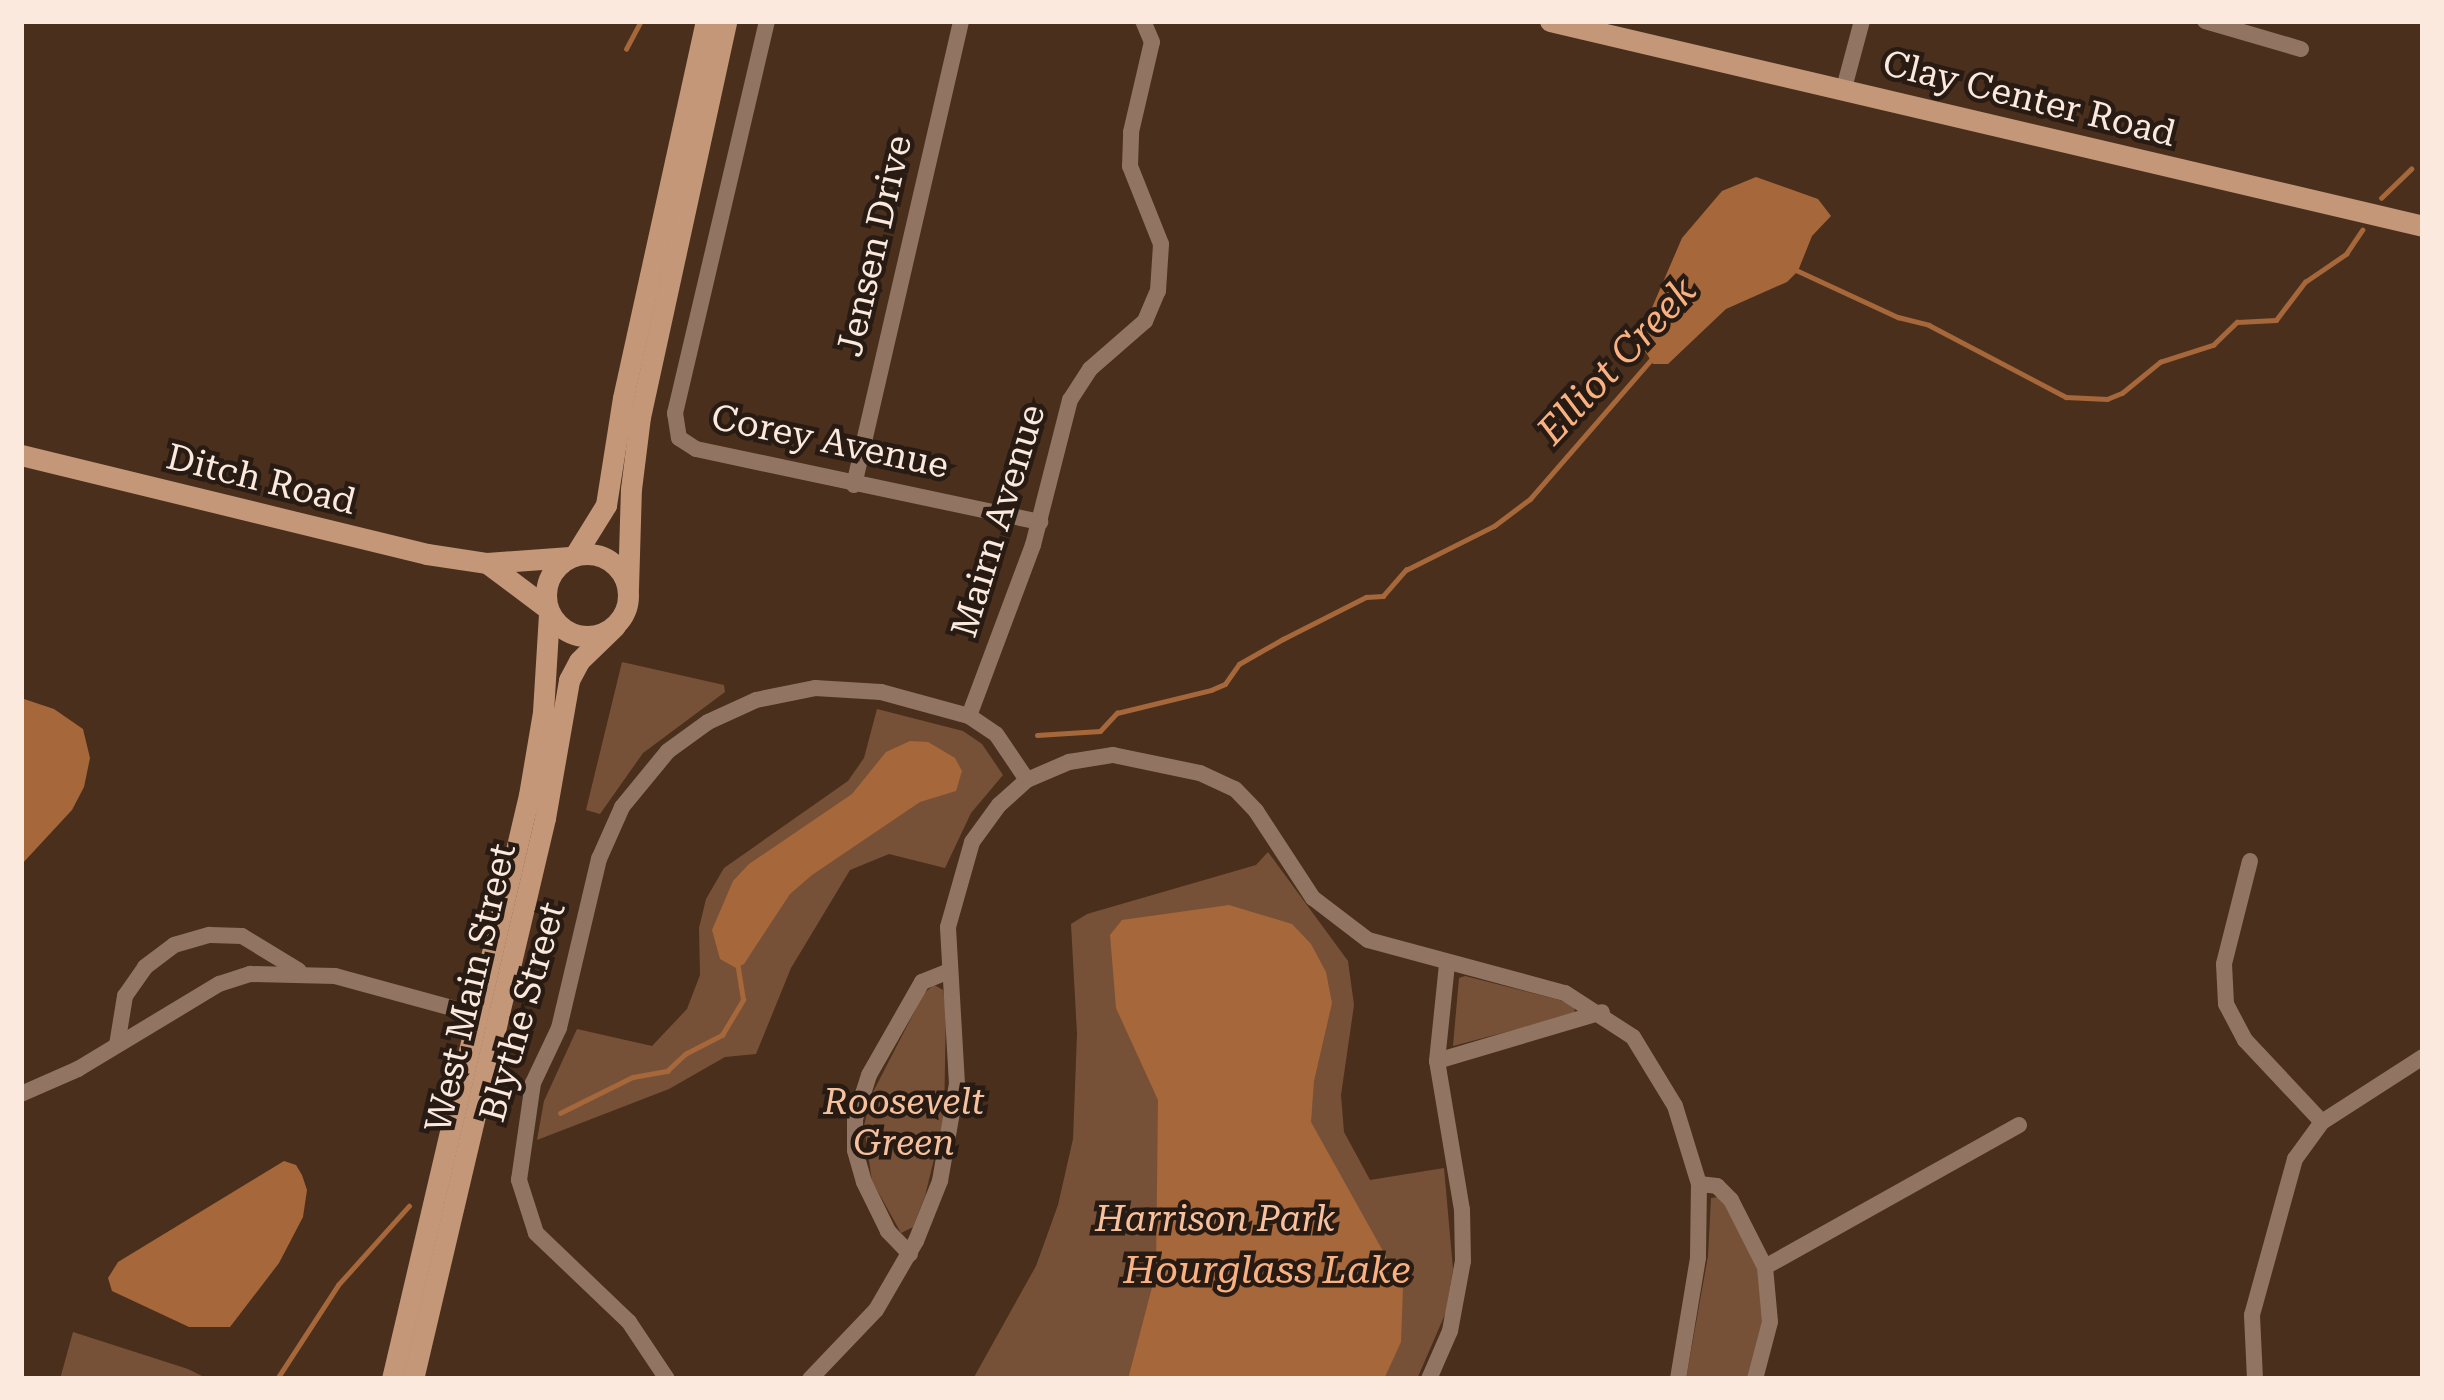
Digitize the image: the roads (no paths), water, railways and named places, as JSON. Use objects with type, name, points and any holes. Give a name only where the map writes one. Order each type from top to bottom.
[{"type":"street","points":[[706,21],[692,106],[623,398],[606,505],[573,556],[548,582],[549,611],[579,636],[595,636],[615,626],[624,615],[637,437],[726,21]]},
{"type":"street","points":[[690,198],[724,205],[767,21]]},
{"type":"street","name":"Jensen Drive","points":[[854,485],[961,21]]},
{"type":"street","name":"Clay Center Road","points":[[1550,21],[2423,226]]},
{"type":"street","points":[[1844,88],[1862,21]]},
{"type":"street","points":[[2205,21],[2301,49]]},
{"type":"street","name":"Mairn Avenue","points":[[969,716],[1040,522],[1070,400],[1090,369],[1145,321],[1161,279],[1158,233],[1135,185],[1129,155],[1152,42],[1145,24]]},
{"type":"street","name":"Corey Avenue","points":[[724,205],[675,413],[679,438],[696,449],[1040,522]]},
{"type":"street","name":"Ditch Road","points":[[21,455],[428,554],[487,563],[573,556]]},
{"type":"street","points":[[573,556],[603,556],[623,575],[628,588]]},
{"type":"street","name":"Ditch Road","points":[[487,563],[549,611]]},
{"type":"street","name":"West Main Street","points":[[413,1379],[535,769],[549,611]]},
{"type":"street","name":"West Main Street","points":[[392,1379],[550,795],[569,680],[579,661],[615,626]]},
{"type":"street","name":"Blythe Street","points":[[667,1379],[629,1322],[536,1233],[518,1180],[529,1096],[560,1028],[595,874],[614,821],[668,751],[708,722],[756,700],[802,689],[845,688],[969,716]]},
{"type":"street","points":[[969,716],[995,734],[1027,781]]},
{"type":"street","points":[[811,1379],[868,1321],[910,1254],[940,1181],[954,1117],[958,1049],[948,927],[967,854],[990,814],[1027,781],[1069,761],[1113,755],[1211,776],[1249,802],[1306,889],[1342,924],[1381,945],[1556,989],[1602,1012],[1633,1037],[1685,1129],[1699,1184],[1698,1258],[1678,1379]]},
{"type":"street","points":[[2250,861],[2224,964],[2229,1016],[2245,1040],[2322,1123]]},
{"type":"street","points":[[117,1045],[125,996],[146,967],[174,945],[210,935],[242,936],[300,971],[487,1018]]},
{"type":"street","points":[[1429,1379],[1450,1331],[1463,1262],[1462,1210],[1437,1061],[1447,964]]},
{"type":"street","points":[[21,1094],[117,1045],[219,984],[250,974],[300,971]]},
{"type":"street","points":[[910,1254],[888,1231],[864,1182],[855,1150],[856,1119],[869,1075],[922,982],[949,971]]},
{"type":"street","points":[[1437,1061],[1602,1012]]},
{"type":"street","points":[[2255,1379],[2252,1315],[2295,1159],[2322,1123],[2423,1057]]},
{"type":"street","points":[[1765,1267],[2019,1125]]},
{"type":"street","points":[[1699,1184],[1717,1186],[1731,1200],[1765,1267],[1771,1313],[1755,1379]]},
{"type":"water","points":[[1756,177],[1818,199],[1831,216],[1812,236],[1798,271],[1787,282],[1726,309],[1668,364],[1653,364],[1645,351],[1645,324],[1682,238],[1722,191]]},
{"type":"water","points":[[21,698],[54,709],[83,729],[90,758],[84,787],[72,810],[21,865]]},
{"type":"water","points":[[910,741],[928,742],[955,758],[962,771],[956,791],[920,802],[812,875],[790,894],[744,964],[736,968],[720,959],[712,930],[733,881],[749,864],[852,794],[886,752]]},
{"type":"water","name":"Hourglass Lake","points":[[1229,905],[1292,924],[1311,944],[1326,972],[1332,1003],[1314,1081],[1311,1122],[1403,1287],[1401,1342],[1384,1379],[1128,1379],[1156,1272],[1158,1100],[1116,1008],[1110,935],[1122,920]]},
{"type":"water","points":[[284,1161],[296,1165],[302,1175],[307,1190],[303,1217],[279,1263],[230,1327],[189,1327],[112,1291],[108,1278],[118,1262]]},
{"type":"waterway","points":[[626,49],[641,21]]},
{"type":"waterway","name":"Elliot Creek","points":[[2381,198],[2411,169]]},
{"type":"waterway","name":"Elliot Creek","points":[[1794,269],[1898,317],[1929,325],[2066,397],[2107,399],[2122,393],[2160,362],[2213,345],[2237,322],[2276,320],[2305,282],[2346,254],[2362,230]]},
{"type":"waterway","name":"Elliot Creek","points":[[1037,735],[1100,731],[1117,713],[1211,690],[1225,684],[1239,664],[1283,639],[1366,597],[1383,596],[1406,570],[1494,526],[1530,499],[1651,360]]},
{"type":"waterway","name":"Elliot Creek","points":[[560,1113],[633,1077],[667,1071],[685,1054],[722,1035],[743,1000],[737,962]]},
{"type":"waterway","name":"Elliot Creek","points":[[277,1379],[338,1285],[409,1206]]},
{"type":"park label","name":"Roosevelt Green","points":[[904,1122]]},
{"type":"park label","name":"Harrison Park","points":[[1215,1220]]}]
